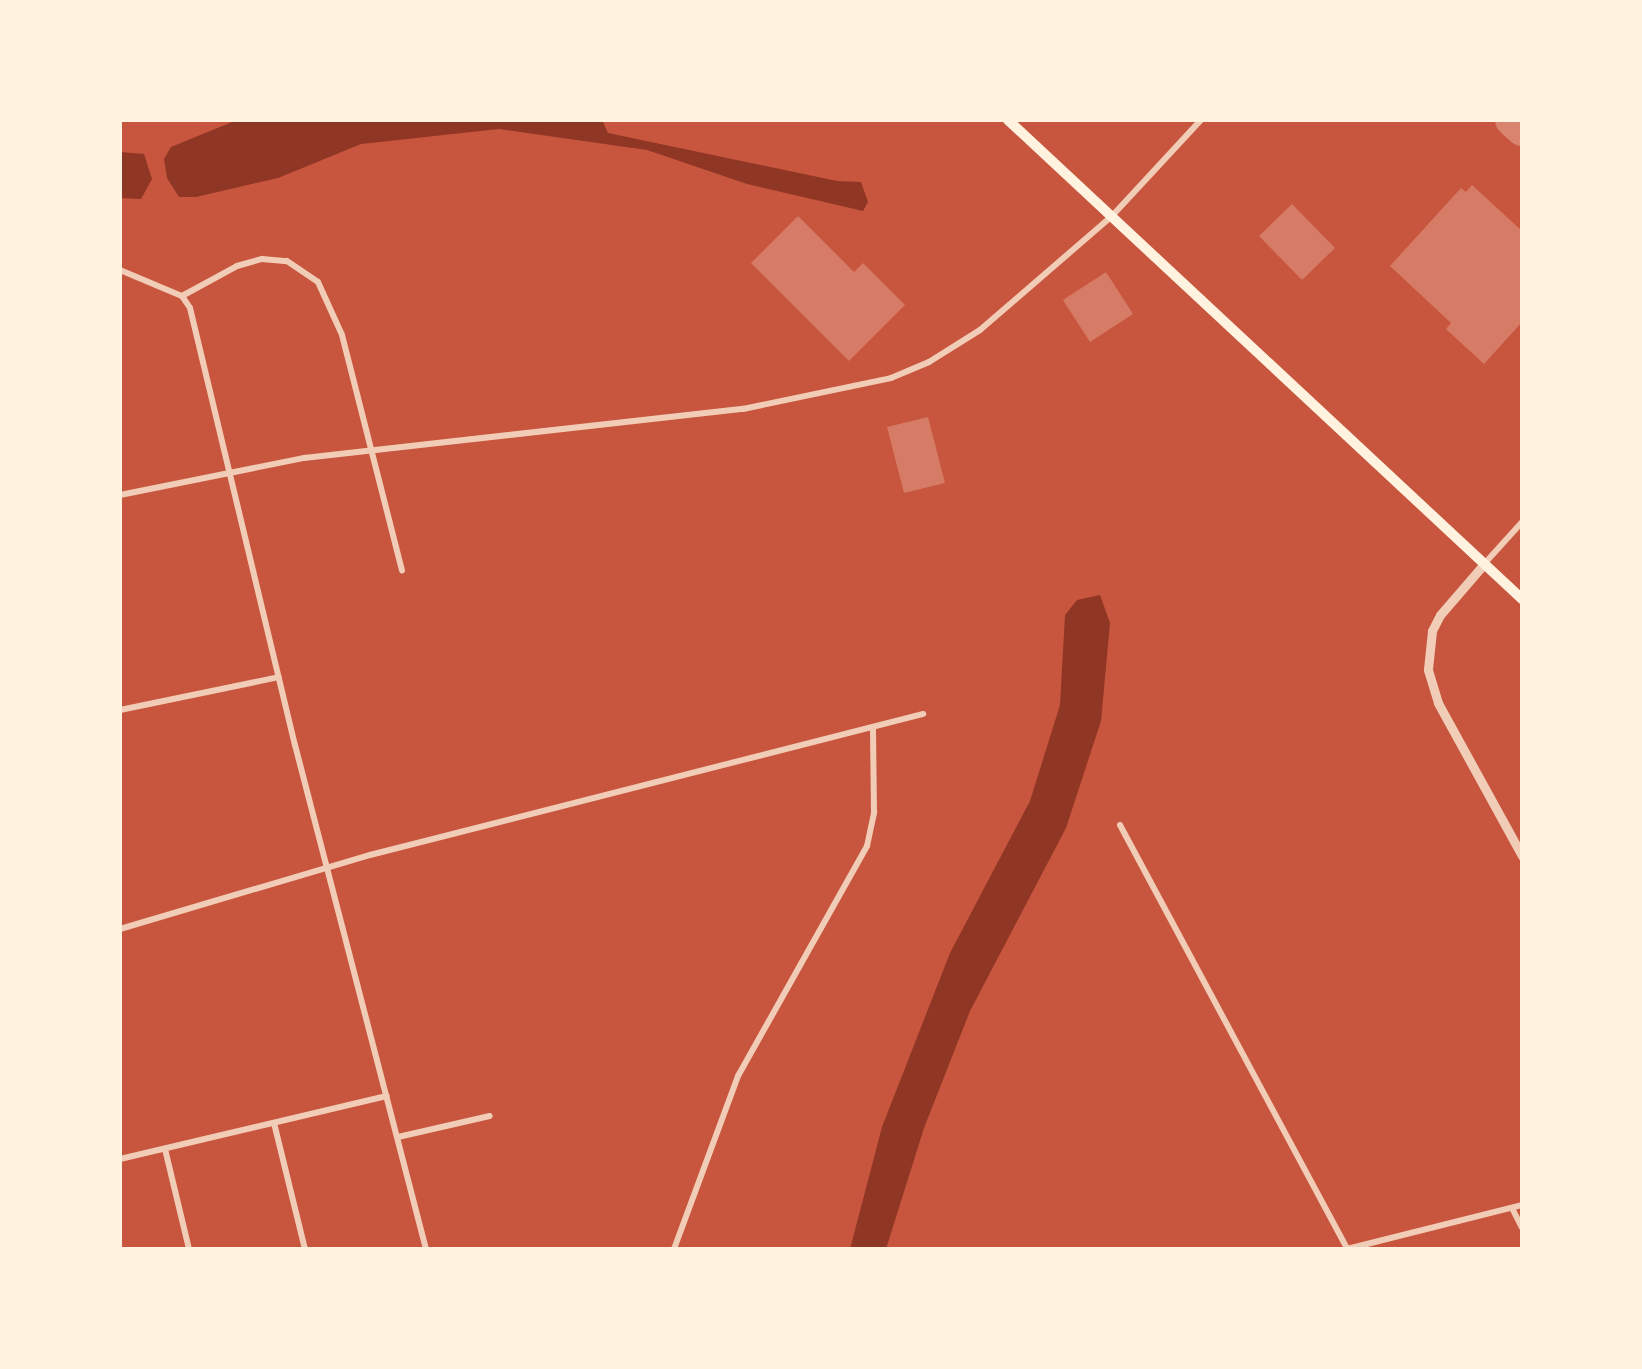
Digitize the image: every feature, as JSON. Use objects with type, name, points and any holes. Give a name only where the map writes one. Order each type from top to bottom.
[{"type":"main road","points":[[1008,120],[1522,599]]},
{"type":"street","points":[[120,494],[229,471],[370,450],[743,409],[891,378],[964,342],[1112,216],[1201,120]]},
{"type":"street","points":[[182,296],[238,266],[262,259],[287,261],[310,273],[326,293],[337,320],[402,570]]},
{"type":"street","points":[[120,270],[182,296],[190,308],[279,677],[426,1249]]},
{"type":"street","points":[[1522,522],[1440,615],[1432,631],[1428,670],[1438,703],[1522,856]]},
{"type":"street","points":[[120,710],[279,677]]},
{"type":"street","points":[[120,929],[328,868],[923,714]]},
{"type":"street","points":[[674,1249],[738,1076],[867,846],[874,812],[873,728]]},
{"type":"street","points":[[1120,825],[1347,1249],[1522,1205]]},
{"type":"street","points":[[120,1160],[387,1096]]},
{"type":"street","points":[[398,1137],[490,1116]]},
{"type":"street","points":[[274,1123],[305,1249]]},
{"type":"street","points":[[165,1148],[189,1249]]},
{"type":"street","points":[[1512,1208],[1522,1228]]},
{"type":"shaded area","points":[[237,120],[602,120],[608,133],[837,181],[861,182],[868,202],[863,211],[747,184],[647,150],[499,129],[361,144],[278,178],[196,197],[179,197],[167,178],[164,159],[171,147]]},
{"type":"shaded area","points":[[120,152],[144,154],[152,179],[141,199],[120,198]]},
{"type":"shaded area","points":[[1100,595],[1110,623],[1101,721],[1066,828],[970,1011],[924,1128],[886,1249],[850,1249],[882,1127],[950,953],[1030,801],[1060,705],[1065,615],[1077,600]]},
{"type":"building","points":[[1472,185],[1522,231],[1522,322],[1484,364],[1446,329],[1451,323],[1390,266],[1461,188],[1466,192]]},
{"type":"building","points":[[1292,204],[1335,248],[1302,280],[1259,236]]},
{"type":"building","points":[[798,216],[854,272],[863,263],[905,305],[849,361],[751,263]]},
{"type":"building","points":[[1106,272],[1133,314],[1090,342],[1063,300]]},
{"type":"building","points":[[928,417],[945,483],[904,493],[887,427]]},
{"type":"taxiway","points":[[1511,120],[1522,130]]}]
